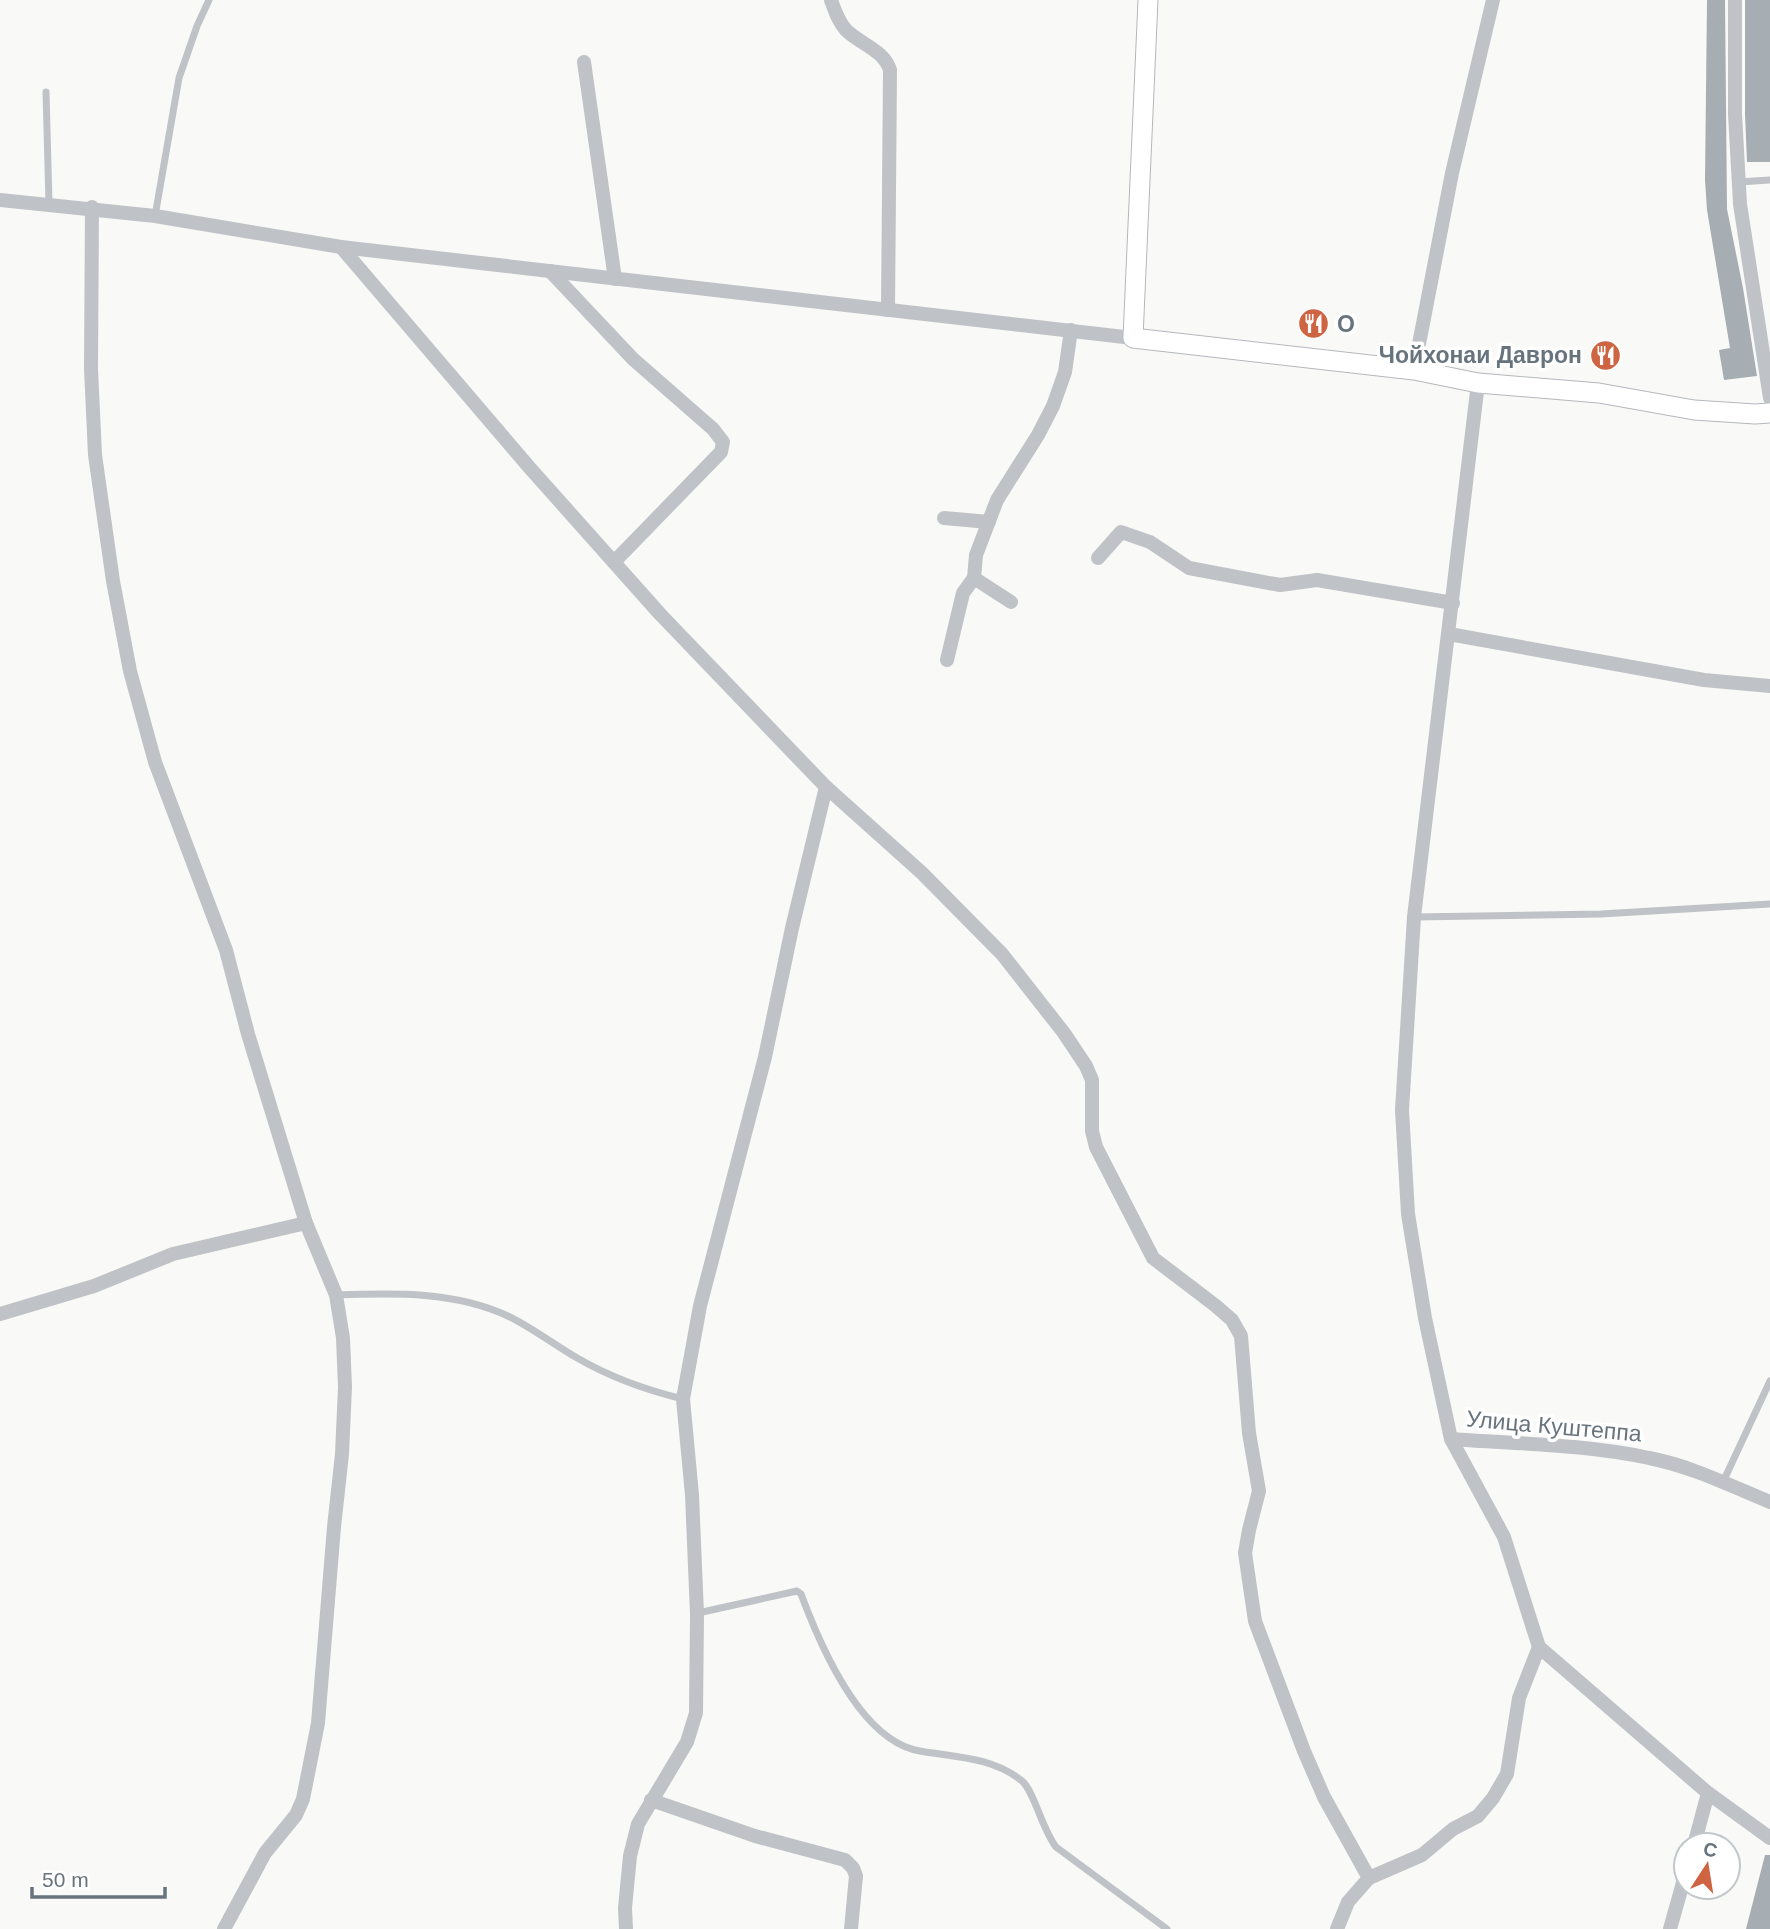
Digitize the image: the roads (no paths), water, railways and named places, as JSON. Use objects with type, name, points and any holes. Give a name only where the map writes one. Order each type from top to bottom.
[{"type":"main road","points":[[1148,0],[1133,338],[1414,370],[1478,383],[1599,394],[1694,410],[1770,413]]},
{"type":"street","points":[[831,0],[836,16],[844,28],[881,55],[888,62],[890,70],[888,310]]},
{"type":"street","points":[[1414,370],[1452,173],[1493,0]]},
{"type":"street","points":[[1735,0],[1738,182],[1770,398]]},
{"type":"street","points":[[584,62],[615,279]]},
{"type":"street","points":[[0,200],[92,207],[341,247],[1133,338]]},
{"type":"street","points":[[92,207],[90,369],[95,455],[113,581],[130,671],[155,762],[226,950],[248,1034],[306,1223],[336,1295],[343,1338],[345,1387],[342,1454],[318,1723],[303,1799],[296,1815],[265,1853],[224,1929]]},
{"type":"street","points":[[341,247],[520,457],[660,614],[826,787],[922,873],[1002,954],[1086,1066],[1092,1080],[1092,1131],[1096,1147],[1153,1258],[1232,1320],[1241,1336],[1249,1433],[1259,1491],[1245,1553],[1255,1620],[1304,1751],[1325,1797],[1369,1878]]},
{"type":"street","points":[[550,271],[633,359],[713,429],[723,442],[721,452],[614,562]]},
{"type":"street","points":[[947,660],[963,593],[974,578],[976,555],[997,500],[1053,406],[1065,372],[1072,330]]},
{"type":"street","points":[[1478,383],[1414,917],[1402,1111],[1408,1214],[1425,1318],[1451,1440],[1504,1536],[1539,1647],[1708,1793],[1770,1838]]},
{"type":"street","points":[[944,518],[989,522]]},
{"type":"street","points":[[1098,558],[1121,532],[1150,542],[1189,568],[1280,585],[1317,580],[1453,603]]},
{"type":"street","points":[[974,578],[1011,602]]},
{"type":"street","points":[[1449,634],[1704,680],[1770,686]]},
{"type":"street","points":[[626,1929],[625,1908],[630,1856],[638,1824],[687,1742],[696,1713],[697,1614],[692,1495],[683,1399],[700,1306],[765,1057],[826,787]]},
{"type":"street","points":[[0,1314],[94,1286],[173,1254],[306,1223]]},
{"type":"street","name":"Улица Куштеппа","points":[[1451,1440],[1585,1448],[1650,1458],[1690,1470],[1770,1502]]},
{"type":"street","points":[[1337,1929],[1348,1902],[1369,1878],[1422,1855],[1453,1829],[1478,1816],[1493,1798],[1507,1774],[1519,1698],[1539,1647]]},
{"type":"street","points":[[1698,1831],[1708,1793]]},
{"type":"street","points":[[651,1800],[755,1836],[845,1860],[856,1876],[851,1929]]},
{"type":"street","points":[[1670,1929],[1678,1901]]},
{"type":"lane","points":[[155,216],[179,78],[209,0]]},
{"type":"lane","points":[[46,92],[49,204]]},
{"type":"lane","points":[[1738,182],[1770,180]]},
{"type":"lane","points":[[1414,917],[1601,914],[1770,904]]},
{"type":"lane","points":[[336,1295],[393,1293],[435,1296],[474,1304],[510,1317],[608,1375],[643,1389],[683,1399]]},
{"type":"lane","points":[[1722,1483],[1770,1381]]},
{"type":"lane","points":[[697,1614],[797,1591],[801,1594],[836,1675],[859,1707],[888,1738],[900,1746],[917,1751],[973,1758],[1010,1773],[1024,1782],[1047,1835],[1056,1847],[1167,1929]]},
{"type":"place","name":"O","points":[[1314,324]]},
{"type":"place","name":"Чойхонаи Даврон","points":[[1605,355]]}]
